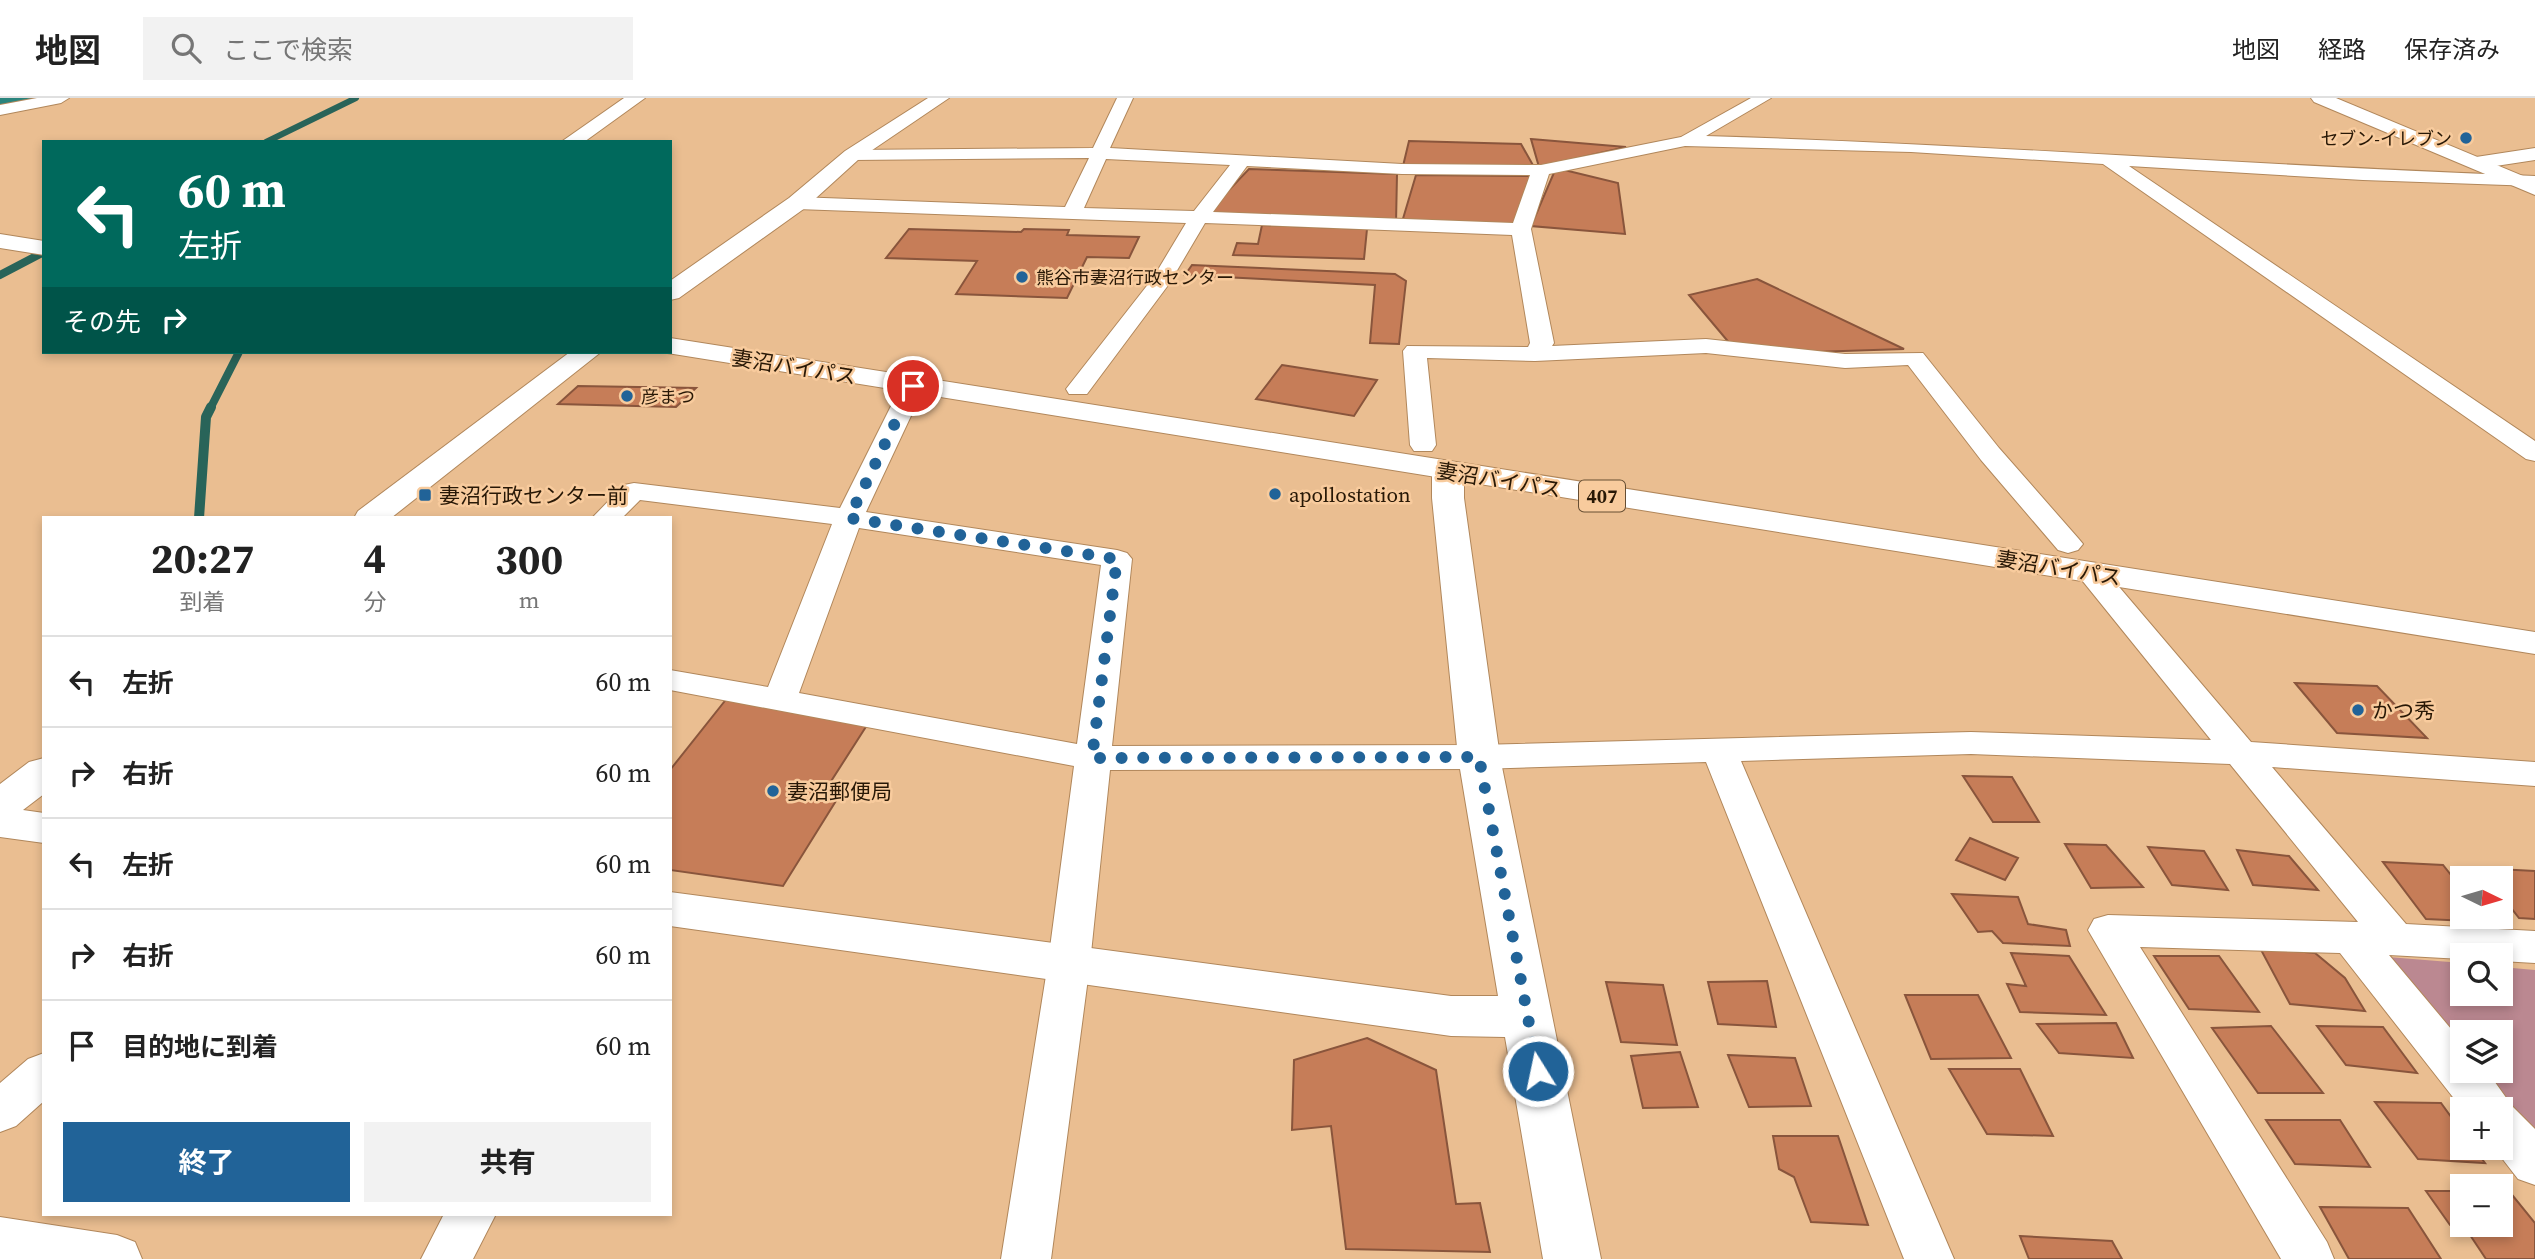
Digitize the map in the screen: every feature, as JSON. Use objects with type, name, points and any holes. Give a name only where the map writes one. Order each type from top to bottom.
[{"type":"main road","points":[[574,140],[636,98]]},
{"type":"main road","points":[[672,292],[797,203],[852,155],[940,98]]},
{"type":"main road","points":[[2320,98],[2525,181],[2535,189]]},
{"type":"main road","points":[[2476,163],[2535,154]]},
{"type":"main road","points":[[0,223],[42,230]]},
{"type":"main road","points":[[0,241],[42,248]]},
{"type":"main road","name":"妻沼バイパス","points":[[672,328],[1078,389],[1436,459],[2092,574],[2535,643]]},
{"type":"main road","name":"妻沼バイパス","points":[[672,346],[913,386],[2068,544],[2535,617]]},
{"type":"main road","points":[[373,516],[584,354]]},
{"type":"main road","points":[[1436,459],[1448,498],[1479,757],[1572,1259]]},
{"type":"main road","points":[[0,806],[42,774]]},
{"type":"main road","points":[[0,822],[42,828]]},
{"type":"main road","points":[[672,909],[1451,1016],[1528,1017]]},
{"type":"street","points":[[0,110],[61,98]]},
{"type":"street","points":[[1072,213],[1125,98]]},
{"type":"street","points":[[1685,141],[1763,98]]},
{"type":"street","points":[[852,155],[1098,153],[1402,169],[1541,170],[1685,141],[1911,147],[2363,175],[2525,181]]},
{"type":"street","points":[[2104,157],[2535,453]]},
{"type":"street","points":[[1078,389],[1162,280],[1199,218],[1241,162]]},
{"type":"street","points":[[1535,354],[1542,343],[1521,229],[1541,170]]},
{"type":"street","points":[[797,203],[1521,229]]},
{"type":"street","points":[[1436,459],[1415,351],[1535,354],[1706,346],[1845,361],[1915,358],[1990,454],[2068,544]]},
{"type":"street","points":[[780,699],[849,518],[913,386]]},
{"type":"street","points":[[608,516],[634,491],[849,518],[1117,559],[1069,963],[1026,1259]]},
{"type":"street","points":[[2092,574],[2395,939]]},
{"type":"street","points":[[672,680],[1092,758],[1479,757],[1718,748],[1971,743],[2242,753],[2535,774]]},
{"type":"street","points":[[1718,748],[1929,1259]]},
{"type":"street","points":[[2309,1259],[2108,930],[2351,937],[2535,947]]},
{"type":"street","points":[[2351,937],[2480,1097]]},
{"type":"street","points":[[0,1112],[42,1074]]},
{"type":"street","points":[[2513,1137],[2535,1164]]},
{"type":"street","points":[[446,1259],[470,1216]]},
{"type":"street","points":[[0,1240],[117,1259]]},
{"type":"shaded area","points":[[2388,957],[2450,962],[2450,1006],[2513,1006],[2513,968],[2535,970],[2535,1134],[2513,1107],[2513,1097],[2504,1097],[2493,1083],[2513,1083],[2513,1020],[2450,1020],[2450,1032]]},
{"type":"building","points":[[1531,139],[1626,147],[1539,167]]},
{"type":"building","points":[[1409,141],[1521,144],[1534,167],[1403,166]]},
{"type":"building","points":[[1556,168],[1618,183],[1625,234],[1531,226]]},
{"type":"building","points":[[1249,169],[1397,174],[1396,223],[1206,214]]},
{"type":"building","points":[[1416,175],[1537,176],[1516,227],[1402,222]]},
{"type":"building","points":[[1262,225],[1367,229],[1364,259],[1233,255],[1237,243],[1258,244]]},
{"type":"building","name":"熊谷市妻沼行政センター","points":[[909,229],[1021,232],[1024,229],[1069,230],[1067,235],[1139,237],[1129,258],[1087,257],[1067,298],[956,294],[977,261],[886,258]]},
{"type":"building","points":[[1192,265],[1395,274],[1406,281],[1399,344],[1370,343],[1375,285],[1185,275]]},
{"type":"building","points":[[1757,279],[1904,349],[1813,352],[1731,345],[1689,295]]},
{"type":"building","points":[[1282,365],[1377,380],[1354,416],[1256,399]]},
{"type":"building","name":"彦まつ","points":[[578,386],[696,388],[676,407],[558,404]]},
{"type":"building","name":"かつ秀","points":[[2295,683],[2377,686],[2427,738],[2337,733]]},
{"type":"building","points":[[728,697],[869,722],[828,786],[844,788],[783,886],[672,870],[672,767]]},
{"type":"building","points":[[1963,776],[2012,777],[2039,822],[1993,822]]},
{"type":"building","points":[[1970,838],[2018,858],[2005,880],[1956,860]]},
{"type":"building","points":[[2065,844],[2106,845],[2143,887],[2091,888]]},
{"type":"building","points":[[2148,847],[2204,851],[2228,890],[2172,885]]},
{"type":"building","points":[[2237,850],[2289,856],[2318,890],[2253,885]]},
{"type":"building","points":[[2383,862],[2443,865],[2450,874],[2450,920],[2426,919]]},
{"type":"building","points":[[2513,870],[2535,871],[2535,919],[2519,918],[2513,910]]},
{"type":"building","points":[[1952,894],[2018,897],[2028,924],[2066,930],[2070,946],[2003,943],[1992,931],[1978,932]]},
{"type":"building","points":[[2260,948],[2315,953],[2345,978],[2365,1011],[2290,1004]]},
{"type":"building","points":[[2011,953],[2069,956],[2106,1015],[2020,1012],[2007,984],[2026,986]]},
{"type":"building","points":[[2154,956],[2219,956],[2259,1012],[2189,1009]]},
{"type":"building","points":[[1767,981],[1776,1027],[1718,1024],[1708,982]]},
{"type":"building","points":[[1606,982],[1663,985],[1677,1045],[1621,1042]]},
{"type":"building","points":[[1905,995],[1978,995],[2011,1058],[1931,1059]]},
{"type":"building","points":[[2116,1023],[2133,1058],[2059,1053],[2037,1024]]},
{"type":"building","points":[[2271,1026],[2323,1093],[2258,1093],[2212,1028]]},
{"type":"building","points":[[2317,1026],[2383,1027],[2417,1073],[2346,1065]]},
{"type":"building","points":[[1367,1038],[1436,1070],[1456,1204],[1480,1203],[1490,1252],[1346,1249],[1331,1126],[1292,1130],[1294,1060]]},
{"type":"building","points":[[1680,1052],[1698,1107],[1643,1108],[1631,1056]]},
{"type":"building","points":[[1728,1055],[1795,1058],[1811,1106],[1749,1107]]},
{"type":"building","points":[[1949,1069],[2020,1069],[2053,1136],[1987,1134]]},
{"type":"building","points":[[2375,1102],[2441,1103],[2450,1115],[2450,1160],[2483,1160],[2485,1163],[2418,1159]]},
{"type":"building","points":[[2266,1120],[2340,1120],[2370,1167],[2295,1164]]},
{"type":"building","points":[[1773,1136],[1838,1136],[1868,1225],[1811,1222],[1794,1177],[1779,1169]]},
{"type":"building","points":[[2426,1191],[2450,1191],[2450,1225]]},
{"type":"building","points":[[2513,1196],[2535,1223],[2535,1259],[2486,1259],[2471,1237],[2513,1237]]},
{"type":"building","points":[[2320,1207],[2408,1208],[2441,1259],[2349,1259]]},
{"type":"building","points":[[2020,1236],[2112,1241],[2122,1259],[2029,1259]]},
{"type":"waterway","points":[[0,104],[31,98]]},
{"type":"waterway","points":[[270,140],[356,98]]},
{"type":"waterway","points":[[0,275],[42,253]]},
{"type":"waterway","points":[[210,409],[238,354]]},
{"type":"waterway","points":[[199,516],[206,417],[210,409]]},
{"type":"place","name":"セブン-イレブン","points":[[2466,138]]},
{"type":"place","name":"熊谷市妻沼行政センター","points":[[1022,277]]},
{"type":"place","name":"彦まつ","points":[[627,396]]},
{"type":"place","name":"apollostation","points":[[1275,494]]},
{"type":"place","name":"妻沼行政センター前","points":[[425,495]]},
{"type":"place","name":"かつ秀","points":[[2358,710]]},
{"type":"place","name":"妻沼郵便局","points":[[773,791]]},
{"type":"route","points":[[913,386],[849,518],[1117,559],[1092,758],[1479,757],[1538,1071]]}]
